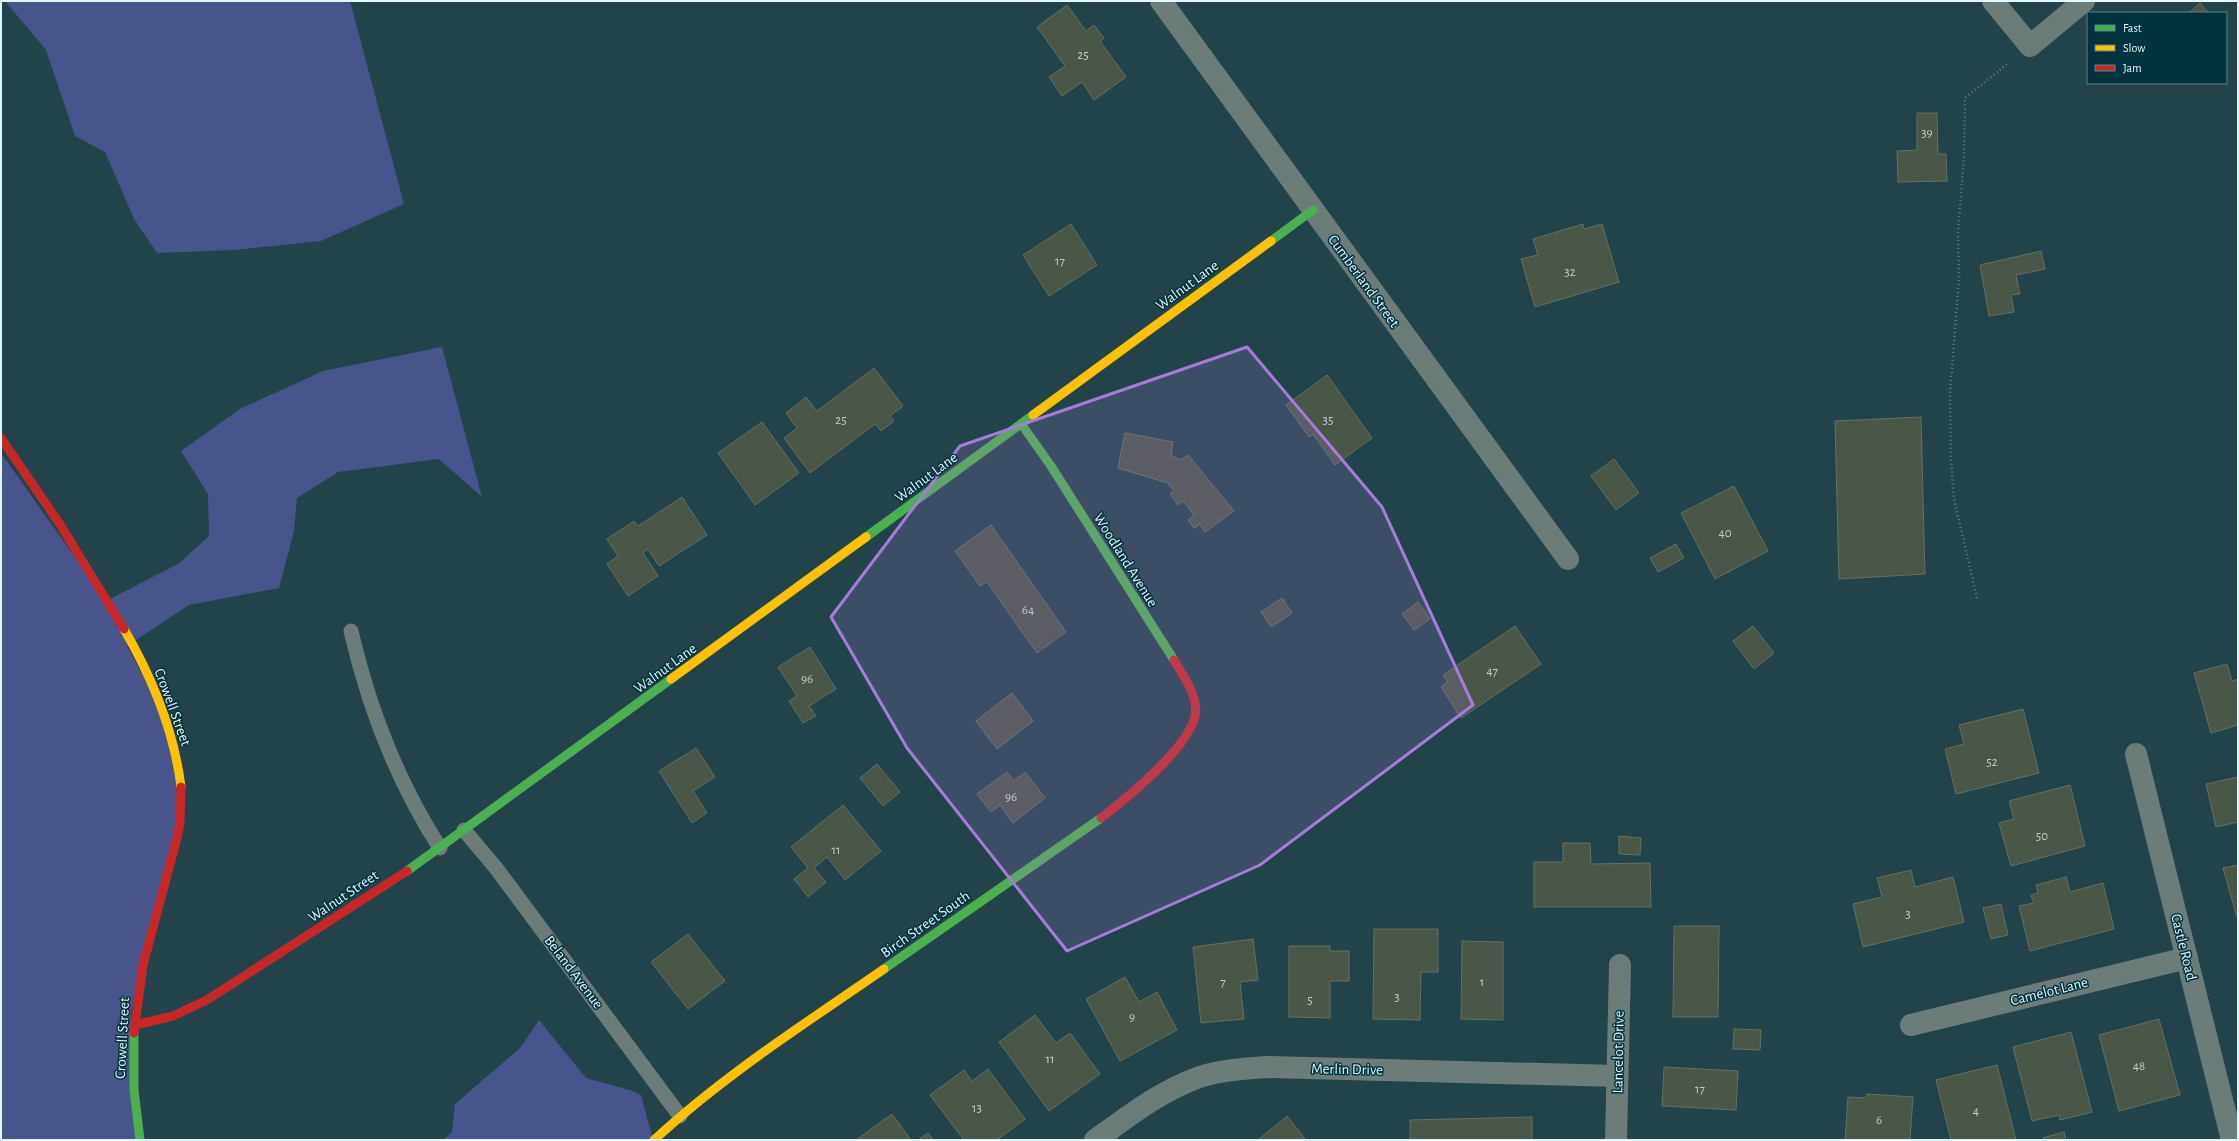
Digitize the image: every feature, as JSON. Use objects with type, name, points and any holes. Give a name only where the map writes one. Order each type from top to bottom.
[{"type":"street","name":"Cumberland Street","points":[[1161,1],[1568,559]]},
{"type":"street","points":[[1993,1],[2030,46],[2084,1]]},
{"type":"street","name":"Walnut Lane","points":[[555,766],[1022,425],[1313,210]]},
{"type":"street","name":"Woodland Avenue","points":[[1022,425],[1051,466],[1188,684],[1194,698],[1195,715]]},
{"type":"street","name":"Crowell Street","points":[[1,438],[75,547],[121,624],[146,672],[175,746],[181,785],[180,822],[174,855],[148,942],[140,979],[135,1025],[132,1071],[136,1119],[140,1140]]},
{"type":"street","name":"Birch Street South","points":[[654,1140],[680,1116],[750,1062],[1091,826],[1152,775],[1179,746],[1189,730],[1195,715]]},
{"type":"street","name":"Castle Road","points":[[2136,754],[2232,1140]]},
{"type":"street","name":"Walnut Street","points":[[135,1025],[173,1017],[196,1007],[319,929],[440,848],[555,766]]},
{"type":"street","name":"Camelot Lane","points":[[1912,1025],[2187,958]]},
{"type":"street","name":"Lancelot Drive","points":[[1616,1140],[1620,965]]},
{"type":"street","name":"Merlin Drive","points":[[1095,1140],[1140,1108],[1168,1091],[1198,1078],[1231,1070],[1266,1067],[1617,1076]]},
{"type":"lane","points":[[351,631],[361,674],[376,719],[396,769],[416,811],[440,848]]},
{"type":"lane","name":"Beland Avenue","points":[[464,830],[496,868],[680,1116]]},
{"type":"path","points":[[1977,598],[1954,499],[1951,459],[1950,392],[1959,279],[1958,232],[1964,157],[1965,98],[2030,46]]},
{"type":"highlighted area","points":[[1247,347],[1382,507],[1473,705],[1260,865],[1067,951],[907,748],[831,617],[960,446]]},
{"type":"shaded area","points":[[5,1],[350,1],[404,204],[321,241],[234,250],[157,253],[134,219],[105,152],[75,136],[46,50]]},
{"type":"shaded area","points":[[442,347],[482,497],[439,459],[338,472],[297,498],[294,531],[279,588],[189,605],[127,646],[169,724],[180,818],[131,1013],[140,1140],[1,1140],[1,453],[106,601],[178,564],[209,536],[208,494],[181,451],[240,409],[323,371]]},
{"type":"shaded area","points":[[539,1020],[586,1078],[633,1091],[641,1095],[653,1140],[443,1140],[452,1132],[455,1104],[520,1048]]},
{"type":"building","points":[[2200,3],[2208,12],[2190,12]]},
{"type":"building","points":[[1067,5],[1086,31],[1094,25],[1104,38],[1100,41],[1126,77],[1094,100],[1082,82],[1062,96],[1049,77],[1065,66],[1037,27]]},
{"type":"building","points":[[1917,113],[1937,113],[1938,154],[1946,154],[1947,181],[1898,182],[1897,151],[1917,150]]},
{"type":"building","points":[[1071,224],[1097,265],[1049,296],[1023,255]]},
{"type":"building","points":[[1583,224],[1584,229],[1602,224],[1619,282],[1535,307],[1521,259],[1538,255],[1533,239]]},
{"type":"building","points":[[2041,251],[2045,269],[2016,275],[2020,294],[2011,295],[2014,312],[1989,316],[1980,265]]},
{"type":"building","points":[[874,368],[903,406],[890,416],[894,421],[881,431],[875,424],[810,473],[784,438],[797,428],[786,413],[806,397],[817,411]]},
{"type":"building","points":[[1327,375],[1372,438],[1335,465],[1313,434],[1309,437],[1286,405]]},
{"type":"building","points":[[1921,417],[1925,574],[1839,579],[1835,421]]},
{"type":"building","points":[[762,422],[799,473],[755,505],[718,453]]},
{"type":"building","points":[[1125,433],[1173,442],[1171,455],[1181,460],[1188,455],[1234,511],[1205,532],[1200,524],[1194,528],[1188,520],[1194,515],[1183,501],[1178,505],[1170,494],[1174,491],[1168,483],[1118,468]]},
{"type":"building","points":[[1614,459],[1639,493],[1616,510],[1591,476]]},
{"type":"building","points":[[1734,486],[1768,551],[1715,579],[1681,513]]},
{"type":"building","points":[[682,497],[707,535],[659,566],[648,549],[643,553],[658,576],[628,596],[607,564],[618,556],[607,539],[634,521],[638,526]]},
{"type":"building","points":[[991,525],[1066,632],[1037,653],[987,582],[980,586],[955,551]]},
{"type":"building","points":[[1676,544],[1684,558],[1658,572],[1650,558]]},
{"type":"building","points":[[1282,598],[1292,613],[1271,627],[1261,612]]},
{"type":"building","points":[[1418,602],[1430,619],[1414,630],[1402,614]]},
{"type":"building","points":[[1515,626],[1541,664],[1461,718],[1441,687],[1448,682],[1443,675]]},
{"type":"building","points":[[1753,626],[1774,653],[1754,669],[1733,641]]},
{"type":"building","points":[[810,647],[836,689],[809,706],[816,716],[803,723],[789,701],[797,696],[778,667]]},
{"type":"building","points":[[2227,664],[2232,681],[2238,679],[2238,725],[2211,733],[2194,673]]},
{"type":"building","points":[[1012,693],[1033,721],[997,749],[976,721]]},
{"type":"building","points":[[2023,709],[2039,773],[1956,794],[1945,749],[1964,744],[1959,725]]},
{"type":"building","points":[[696,748],[715,777],[693,791],[707,813],[692,823],[659,771]]},
{"type":"building","points":[[877,764],[900,792],[883,806],[860,778]]},
{"type":"building","points":[[1007,772],[1014,781],[1025,772],[1045,798],[1013,823],[1000,805],[991,812],[977,794]]},
{"type":"building","points":[[2238,777],[2238,822],[2216,827],[2206,784]]},
{"type":"building","points":[[2070,785],[2085,846],[2011,866],[1999,823],[2014,819],[2009,801]]},
{"type":"building","points":[[843,805],[881,851],[845,880],[827,857],[814,868],[826,882],[808,897],[794,879],[808,868],[791,847]]},
{"type":"building","points":[[1619,836],[1641,838],[1640,855],[1619,854]]},
{"type":"building","points":[[1563,843],[1590,843],[1591,864],[1650,863],[1651,907],[1534,907],[1534,862],[1563,862]]},
{"type":"building","points":[[2238,865],[2238,921],[2223,868]]},
{"type":"building","points":[[1911,870],[1915,887],[1953,877],[1964,922],[1863,947],[1853,904],[1882,897],[1877,878]]},
{"type":"building","points":[[2066,877],[2070,892],[2103,883],[2114,929],[2030,951],[2019,906],[2034,903],[2031,895],[2038,893],[2036,885]]},
{"type":"building","points":[[2001,904],[2008,935],[1991,939],[1983,908]]},
{"type":"building","points":[[1674,926],[1719,926],[1718,1017],[1673,1017]]},
{"type":"building","points":[[1374,929],[1438,929],[1438,972],[1421,972],[1420,1020],[1373,1019]]},
{"type":"building","points":[[688,934],[725,981],[688,1009],[651,962]]},
{"type":"building","points":[[1253,939],[1258,980],[1240,982],[1244,1019],[1201,1023],[1193,947]]},
{"type":"building","points":[[1462,941],[1503,942],[1503,1020],[1461,1019]]},
{"type":"building","points":[[1289,946],[1330,946],[1330,951],[1349,951],[1349,981],[1330,981],[1330,1018],[1289,1017]]},
{"type":"building","points":[[1125,977],[1139,1002],[1157,992],[1177,1030],[1120,1061],[1086,999]]},
{"type":"building","points":[[1035,1015],[1056,1043],[1070,1033],[1100,1074],[1049,1111],[999,1042]]},
{"type":"building","points":[[2159,1019],[2180,1095],[2119,1111],[2099,1035]]},
{"type":"building","points":[[1734,1029],[1761,1030],[1760,1050],[1733,1049]]},
{"type":"building","points":[[2071,1032],[2092,1112],[2060,1120],[2059,1115],[2032,1121],[2013,1047]]},
{"type":"building","points":[[1997,1065],[2016,1140],[1951,1140],[1936,1080]]},
{"type":"building","points":[[1664,1067],[1738,1071],[1736,1110],[1662,1106]]},
{"type":"building","points":[[988,1069],[1025,1119],[997,1140],[964,1140],[930,1095],[964,1070],[972,1081]]},
{"type":"building","points":[[1867,1094],[1913,1097],[1910,1140],[1845,1140],[1848,1097],[1866,1098]]},
{"type":"building","points":[[892,1114],[911,1140],[856,1140]]},
{"type":"building","points":[[1287,1116],[1306,1140],[1258,1140]]},
{"type":"building","points":[[1532,1117],[1532,1140],[1410,1140],[1410,1120]]},
{"type":"building","points":[[2064,1132],[2066,1140],[2044,1140],[2043,1138]]},
{"type":"building","points":[[928,1133],[933,1140],[918,1140]]},
{"type":"traffic: fast","points":[[1271,241],[1313,210]]},
{"type":"traffic: fast","points":[[866,537],[1033,415]]},
{"type":"traffic: fast","points":[[1022,425],[1051,466],[1174,660]]},
{"type":"traffic: fast","points":[[407,871],[671,679]]},
{"type":"traffic: fast","points":[[884,969],[1101,818]]},
{"type":"traffic: fast","points":[[134,1033],[134,1090],[140,1140]]},
{"type":"traffic: slow","points":[[1033,415],[1271,241]]},
{"type":"traffic: slow","points":[[671,679],[866,537]]},
{"type":"traffic: slow","points":[[124,629],[144,667],[161,705],[173,745],[181,787]]},
{"type":"traffic: slow","points":[[654,1140],[708,1093],[766,1050],[884,969]]},
{"type":"traffic: jam","points":[[1,438],[61,526],[124,629]]},
{"type":"traffic: jam","points":[[1101,818],[1156,771],[1169,757],[1190,729],[1195,716],[1195,701],[1186,679],[1174,660]]},
{"type":"traffic: jam","points":[[134,1033],[143,965],[180,823],[181,787]]},
{"type":"traffic: jam","points":[[135,1025],[173,1016],[207,1000],[407,871]]}]
